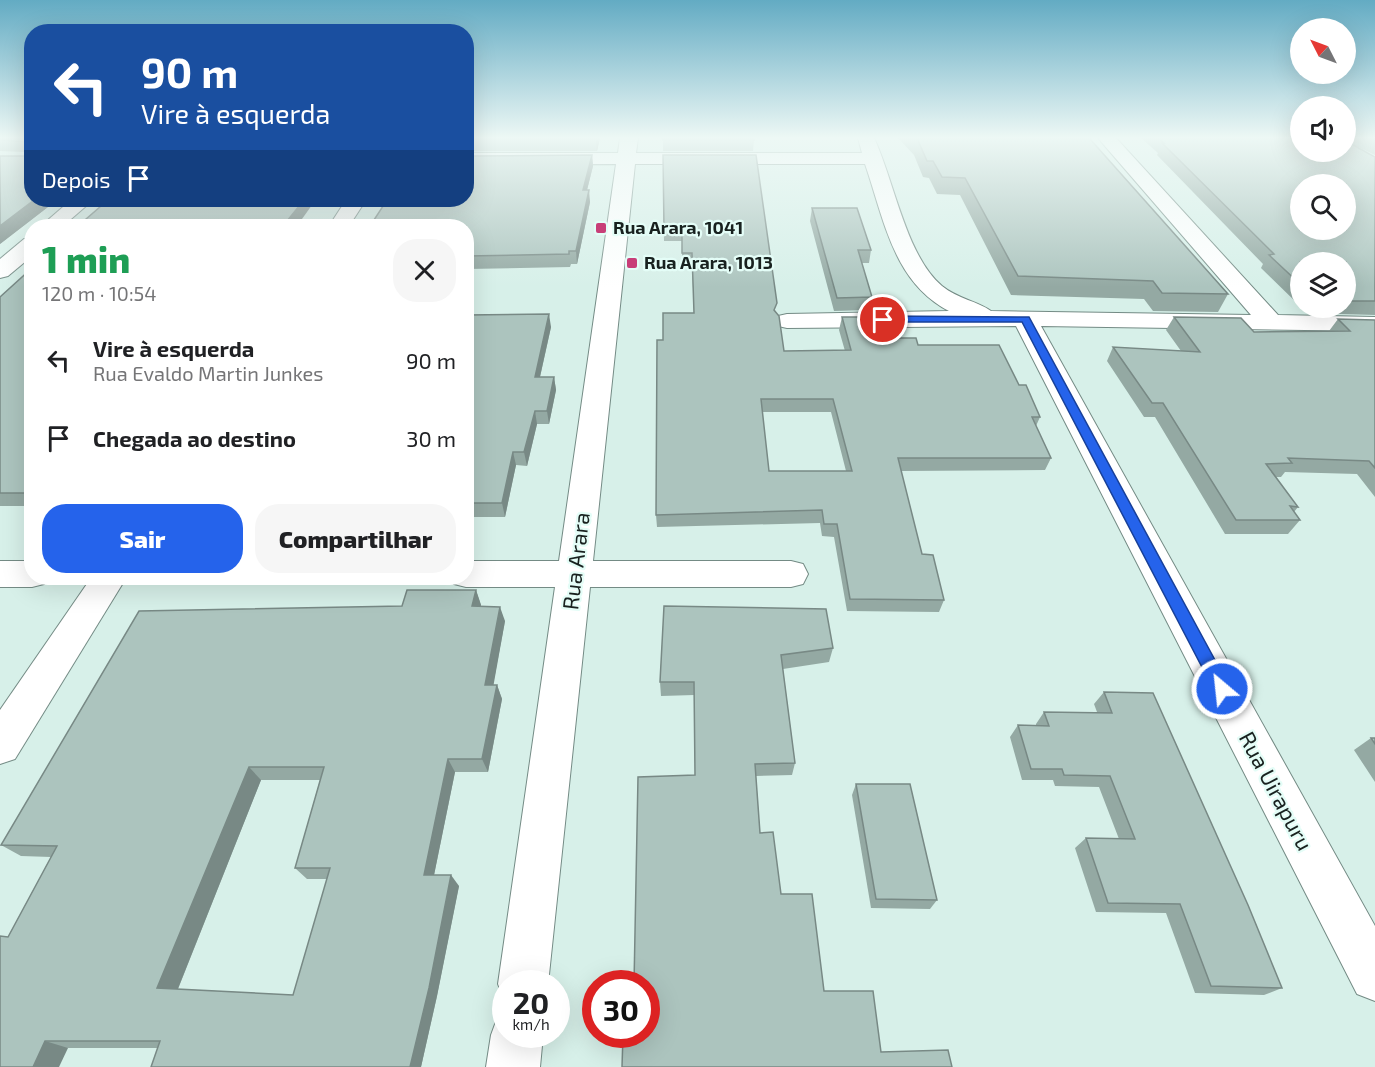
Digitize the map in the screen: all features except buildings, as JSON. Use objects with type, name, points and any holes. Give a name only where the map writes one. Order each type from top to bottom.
[{"type":"street","name":"Rua Arara","points":[[525,970],[622,188]]},
{"type":"street","points":[[884,188],[911,265],[921,280],[946,300],[973,312],[1014,319]]},
{"type":"street","points":[[1151,188],[1271,322]]},
{"type":"street","points":[[60,219],[74,207]]},
{"type":"street","points":[[0,271],[24,251]]},
{"type":"street","points":[[787,321],[1014,319],[1375,324]]},
{"type":"street","name":"Rua Uirapuru","points":[[1014,319],[1375,976]]},
{"type":"street","points":[[0,574],[24,574]]},
{"type":"street","points":[[474,574],[791,574]]},
{"type":"street","points":[[0,745],[105,585]]},
{"type":"street","points":[[513,1067],[515,1048]]},
{"type":"place","name":"Rua Arara, 1041","points":[[601,228]]},
{"type":"place","name":"Rua Arara, 1013","points":[[632,263]]},
{"type":"route","points":[[883,320],[1025,319],[1222,689]]}]
